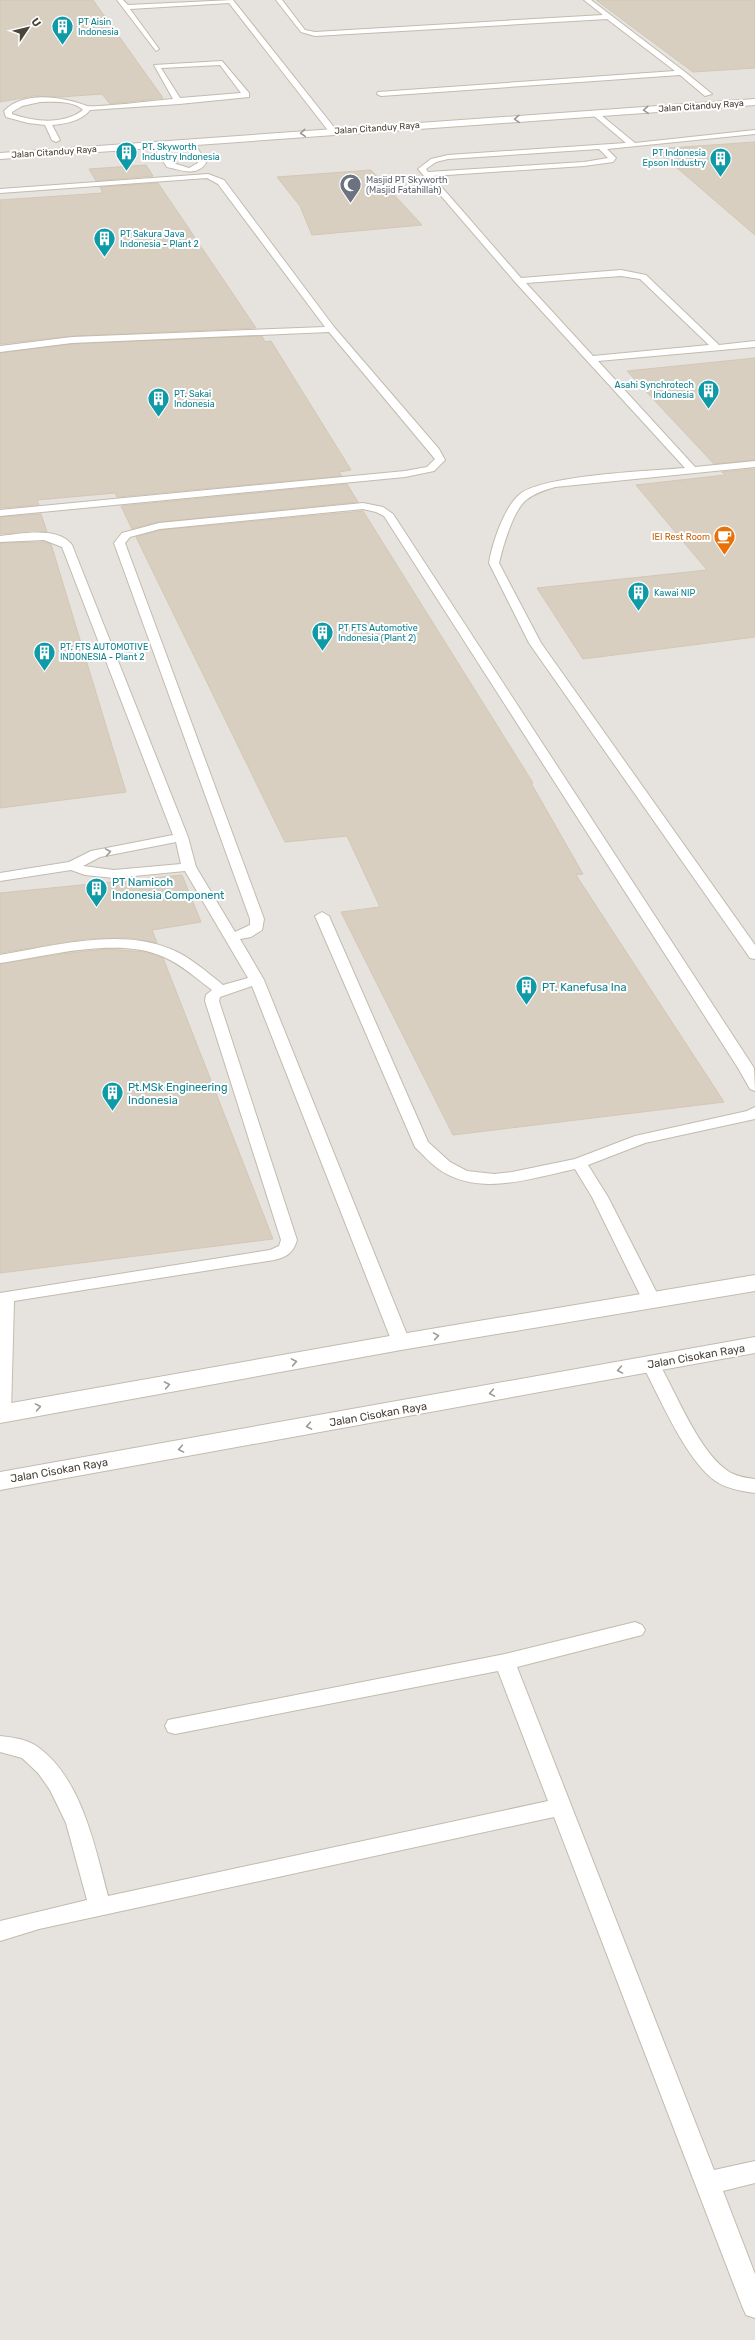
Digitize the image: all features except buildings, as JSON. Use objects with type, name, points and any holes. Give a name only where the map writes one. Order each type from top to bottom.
[{"type":"street","name":"Jalan Citanduy Raya","points":[[693,95],[712,93]]},
{"type":"street","name":"Jalan Citanduy Raya","points":[[0,156],[755,102]]},
{"type":"street","name":"Jalan Citanduy Raya","points":[[309,120],[340,118]]},
{"type":"street","points":[[1,1413],[401,1342],[755,1283]]},
{"type":"street","name":"Jalan Cisokan Raya","points":[[0,1481],[755,1345]]},
{"type":"lane","points":[[120,0],[156,49]]},
{"type":"lane","points":[[126,7],[230,0],[333,131]]},
{"type":"lane","points":[[279,0],[303,31],[315,34],[608,17]]},
{"type":"lane","points":[[587,0],[683,73],[712,93]]},
{"type":"lane","points":[[85,108],[87,110],[82,116],[67,120],[47,122],[17,119],[9,115],[8,111],[14,106],[28,102],[49,100],[71,102],[82,105],[85,108],[179,102],[234,98],[246,95],[222,63],[156,66],[179,102]]},
{"type":"lane","points":[[381,94],[683,73]]},
{"type":"lane","points":[[596,113],[633,145]]},
{"type":"lane","points":[[47,122],[56,140]]},
{"type":"lane","points":[[692,470],[519,281],[422,169],[425,164],[443,157],[633,145],[755,132]]},
{"type":"lane","points":[[0,191],[192,173],[202,163],[190,142]]},
{"type":"lane","points":[[0,513],[405,474],[430,469],[440,460],[435,451],[331,329],[221,182],[208,176],[192,173],[170,165],[156,145]]},
{"type":"lane","points":[[426,174],[584,164],[610,160],[612,158],[602,146]]},
{"type":"lane","points":[[519,281],[621,273],[634,274],[643,277],[716,347]]},
{"type":"lane","points":[[0,349],[72,340],[331,329]]},
{"type":"lane","points":[[591,359],[755,344]]},
{"type":"lane","points":[[755,464],[554,484],[531,491],[519,500],[495,553],[494,563],[535,643],[755,955]]},
{"type":"lane","points":[[230,937],[246,934],[257,927],[257,919],[119,543],[126,535],[159,526],[363,506],[379,509],[388,514],[746,1068],[755,1086]]},
{"type":"lane","points":[[0,539],[46,536],[59,539],[67,545],[181,837],[189,867],[256,980],[401,1342]]},
{"type":"lane","points":[[0,877],[72,866],[96,854],[181,837]]},
{"type":"lane","points":[[72,866],[82,871],[101,874],[189,867]]},
{"type":"lane","points":[[322,916],[421,1144],[449,1169],[469,1178],[497,1180],[579,1163],[641,1139],[752,1115],[755,1112]]},
{"type":"lane","points":[[0,959],[124,944],[166,953],[178,959],[221,990]]},
{"type":"lane","points":[[1,1413],[3,1298],[274,1255],[286,1249],[289,1240],[212,1001],[213,995],[221,990],[256,980]]},
{"type":"lane","points":[[579,1163],[600,1197],[652,1301]]},
{"type":"lane","points":[[651,1364],[698,1450],[721,1477],[743,1485],[755,1486]]},
{"type":"lane","points":[[174,1726],[505,1662],[635,1630]]},
{"type":"lane","points":[[505,1662],[560,1807],[755,2306]]},
{"type":"lane","points":[[0,1744],[28,1751],[50,1772],[75,1816],[100,1907]]},
{"type":"lane","points":[[0,1931],[100,1907],[560,1807]]},
{"type":"lane","points":[[707,2183],[755,2172]]},
{"type":"shaded area","points":[[0,0],[755,0],[755,2340],[0,2340]]},
{"type":"place","name":"PT Aisin Indonesia","points":[[63,46]]},
{"type":"place","name":"PT. Skyworth Industry Indonesia","points":[[127,172]]},
{"type":"place","name":"PT Indonesia Epson Industry","points":[[721,178]]},
{"type":"place","name":"Masjid PT Skyworth (Masjid Fatahillah)","points":[[351,204]]},
{"type":"place","name":"PT Sakura Java Indonesia - Plant 2","points":[[104,258]]},
{"type":"place","name":"Asahi Synchrotech Indonesia","points":[[709,410]]},
{"type":"place","name":"PT. Sakai Indonesia","points":[[159,418]]},
{"type":"place","name":"IEI Rest Room","points":[[725,556]]},
{"type":"place","name":"Kawai NIP","points":[[638,612]]},
{"type":"place","name":"PT FTS Automotive Indonesia (Plant 2)","points":[[322,652]]},
{"type":"place","name":"PT. FTS AUTOMOTIVE INDONESIA - Plant 2","points":[[45,672]]},
{"type":"place","name":"PT Namicoh Indonesia Component","points":[[97,908]]},
{"type":"place","name":"PT. Kanefusa Ina","points":[[526,1006]]},
{"type":"place","name":"Pt.MSk Engineering Indonesia","points":[[112,1112]]}]
